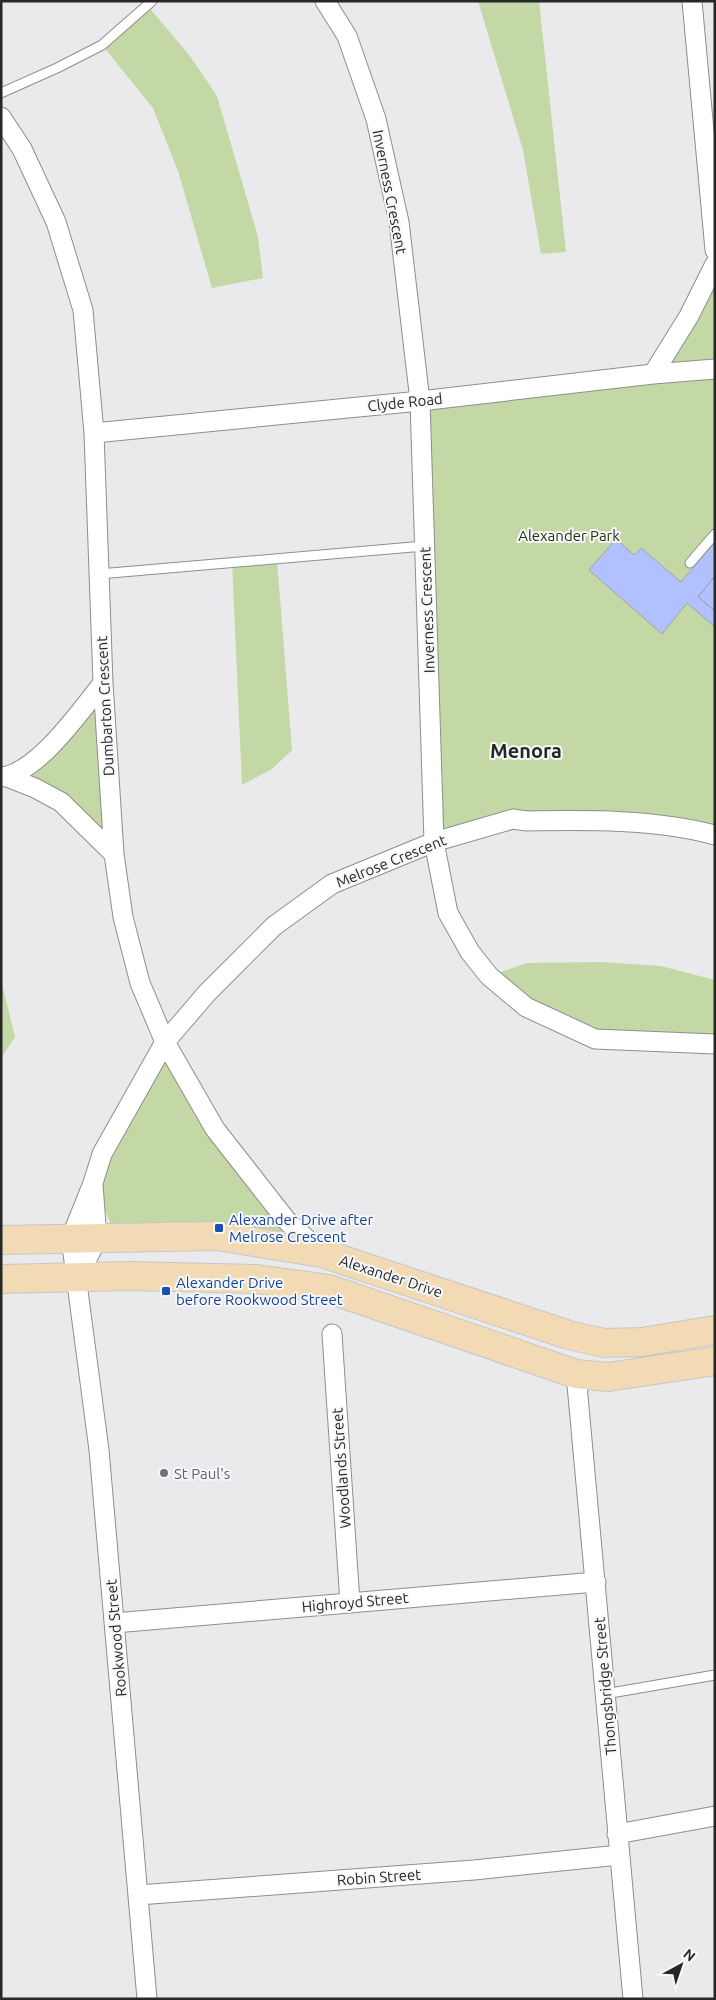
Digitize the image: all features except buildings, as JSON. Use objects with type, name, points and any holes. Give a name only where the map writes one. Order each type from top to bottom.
[{"type":"main road","name":"Alexander Drive","points":[[1,1240],[217,1236],[322,1253],[569,1335],[604,1343],[642,1342],[715,1330]]},
{"type":"main road","name":"Alexander Drive","points":[[1,1279],[130,1276],[256,1279],[330,1289],[576,1374],[608,1377],[715,1361]]},
{"type":"street","name":"Inverness Crescent","points":[[325,1],[348,36],[376,118],[399,222],[420,400],[434,842],[448,913],[470,952],[489,976],[526,1007],[595,1039],[715,1044]]},
{"type":"street","points":[[692,1],[715,250]]},
{"type":"street","name":"Dumbarton Crescent","points":[[1,117],[22,148],[56,222],[83,310],[94,433],[103,683],[114,854],[123,917],[140,983],[165,1042],[215,1129],[287,1220],[322,1253]]},
{"type":"street","points":[[653,374],[689,316],[715,264]]},
{"type":"street","name":"Clyde Road","points":[[94,433],[715,369]]},
{"type":"street","points":[[4,777],[32,763],[51,748],[103,683]]},
{"type":"street","points":[[4,777],[35,788],[61,802],[114,854]]},
{"type":"street","name":"Melrose Crescent","points":[[78,1277],[84,1238],[83,1205],[93,1183],[102,1154],[165,1042],[207,993],[274,926],[332,884],[434,842],[513,819],[527,821],[614,820],[700,831],[715,835]]},
{"type":"street","name":"Melrose Crescent","points":[[78,1277],[93,1183]]},
{"type":"street","name":"Rookwood Street","points":[[78,1277],[99,1450],[147,1999]]},
{"type":"street","name":"Woodlands Street","points":[[332,1334],[350,1603]]},
{"type":"street","name":"Thongsbridge Street","points":[[576,1374],[633,1999]]},
{"type":"street","name":"Highroyd Street","points":[[114,1623],[596,1582]]},
{"type":"street","points":[[617,1834],[715,1816]]},
{"type":"street","name":"Robin Street","points":[[138,1895],[474,1870],[619,1855]]},
{"type":"lane","points":[[1,93],[102,45],[152,1]]},
{"type":"lane","points":[[690,563],[715,534]]},
{"type":"lane","points":[[99,574],[424,546]]},
{"type":"lane","points":[[605,1694],[715,1675]]},
{"type":"green space","points":[[478,1],[539,1],[566,252],[541,254],[523,150]]},
{"type":"green space","points":[[147,5],[190,56],[217,96],[258,237],[263,278],[212,288],[178,171],[153,108],[102,45]]},
{"type":"green space","points":[[715,264],[715,369],[653,374]]},
{"type":"green space","name":"Alexander Park","points":[[715,371],[715,835],[513,819],[434,842],[420,401]]},
{"type":"green space","points":[[277,560],[292,750],[272,769],[242,785],[232,562]]},
{"type":"green space","points":[[103,683],[114,854],[61,802],[7,777]]},
{"type":"green space","points":[[601,962],[661,966],[715,980],[715,1044],[595,1039],[489,976],[527,963]]},
{"type":"green space","points":[[1,980],[15,1037],[1,1058]]},
{"type":"green space","points":[[165,1042],[215,1129],[322,1253],[113,1229],[93,1183]]},
{"type":"place","name":"Alexander Drive after Melrose Crescent","points":[[219,1228]]},
{"type":"place","name":"Alexander Drive before Rookwood Street","points":[[166,1291]]},
{"type":"place","name":"St Paul's","points":[[164,1473]]},
{"type":"district","name":"Menora","points":[[526,750]]}]
